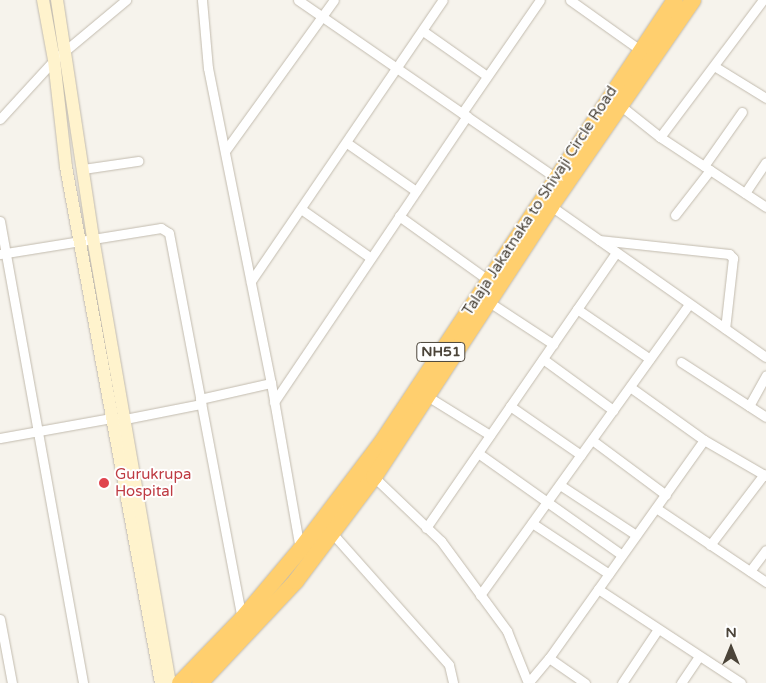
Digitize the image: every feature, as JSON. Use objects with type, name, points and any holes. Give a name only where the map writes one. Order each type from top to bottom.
[{"type":"highway","name":"Talaja Jakatnaka to Shivaji Circle Road","points":[[180,683],[242,619],[300,550],[382,442],[488,280],[561,181],[640,50],[675,0]]},
{"type":"highway","name":"Talaja Jakatnaka to Shivaji Circle Road","points":[[561,181],[621,106],[693,0]]},
{"type":"highway","name":"Talaja Jakatnaka to Shivaji Circle Road","points":[[200,683],[296,581],[374,477],[489,302],[546,203]]},
{"type":"street","points":[[43,0],[54,60],[79,240],[161,683]]},
{"type":"street","points":[[57,0],[93,238],[126,419],[170,683]]},
{"type":"street","points":[[0,119],[54,60],[66,53],[126,0]]},
{"type":"street","points":[[202,0],[208,68],[271,384],[300,550]]},
{"type":"street","points":[[298,0],[561,181]]},
{"type":"street","points":[[225,151],[334,0]]},
{"type":"street","points":[[251,281],[443,0]]},
{"type":"street","points":[[274,402],[416,191],[487,76],[540,0]]},
{"type":"street","points":[[570,0],[640,50]]},
{"type":"street","points":[[660,137],[763,0]]},
{"type":"street","points":[[423,31],[487,76]]},
{"type":"street","points":[[714,66],[766,98]]},
{"type":"street","points":[[621,106],[660,137],[766,207]]},
{"type":"street","points":[[675,215],[742,112]]},
{"type":"street","points":[[347,143],[416,191]]},
{"type":"street","points":[[83,169],[138,161]]},
{"type":"street","points":[[745,193],[766,162]]},
{"type":"street","points":[[546,203],[766,357]]},
{"type":"street","points":[[301,208],[371,258]]},
{"type":"street","points":[[399,216],[488,280]]},
{"type":"street","points":[[0,221],[3,253],[82,683]]},
{"type":"street","points":[[3,253],[161,228],[169,233],[242,619]]},
{"type":"street","points":[[598,240],[729,254],[732,258],[725,329]]},
{"type":"street","points":[[426,528],[616,253]]},
{"type":"street","points":[[489,302],[553,344]]},
{"type":"street","points":[[480,595],[689,304]]},
{"type":"street","points":[[577,309],[650,359]]},
{"type":"street","points":[[543,359],[613,410]]},
{"type":"street","points":[[681,362],[766,417]]},
{"type":"street","points":[[749,406],[766,376]]},
{"type":"street","points":[[0,438],[126,419],[271,384]]},
{"type":"street","points":[[630,387],[704,440],[765,475],[710,545]]},
{"type":"street","points":[[427,396],[490,435]]},
{"type":"street","points":[[510,406],[581,456]]},
{"type":"street","points":[[592,440],[666,495]]},
{"type":"street","points":[[374,477],[440,541],[507,631],[528,683],[549,658],[704,440]]},
{"type":"street","points":[[478,453],[622,555]]},
{"type":"street","points":[[560,485],[636,535]]},
{"type":"street","points":[[656,508],[766,582]]},
{"type":"street","points":[[532,524],[609,574]]},
{"type":"street","points":[[332,533],[448,665],[453,683]]},
{"type":"street","points":[[750,571],[766,550]]},
{"type":"street","points":[[598,589],[741,683]]},
{"type":"street","points":[[0,619],[12,683]]},
{"type":"street","points":[[622,683],[658,629]]},
{"type":"street","points":[[681,683],[699,656]]},
{"type":"street","points":[[549,658],[585,683]]},
{"type":"place","name":"Gurukrupa Hospital","points":[[104,483]]}]
